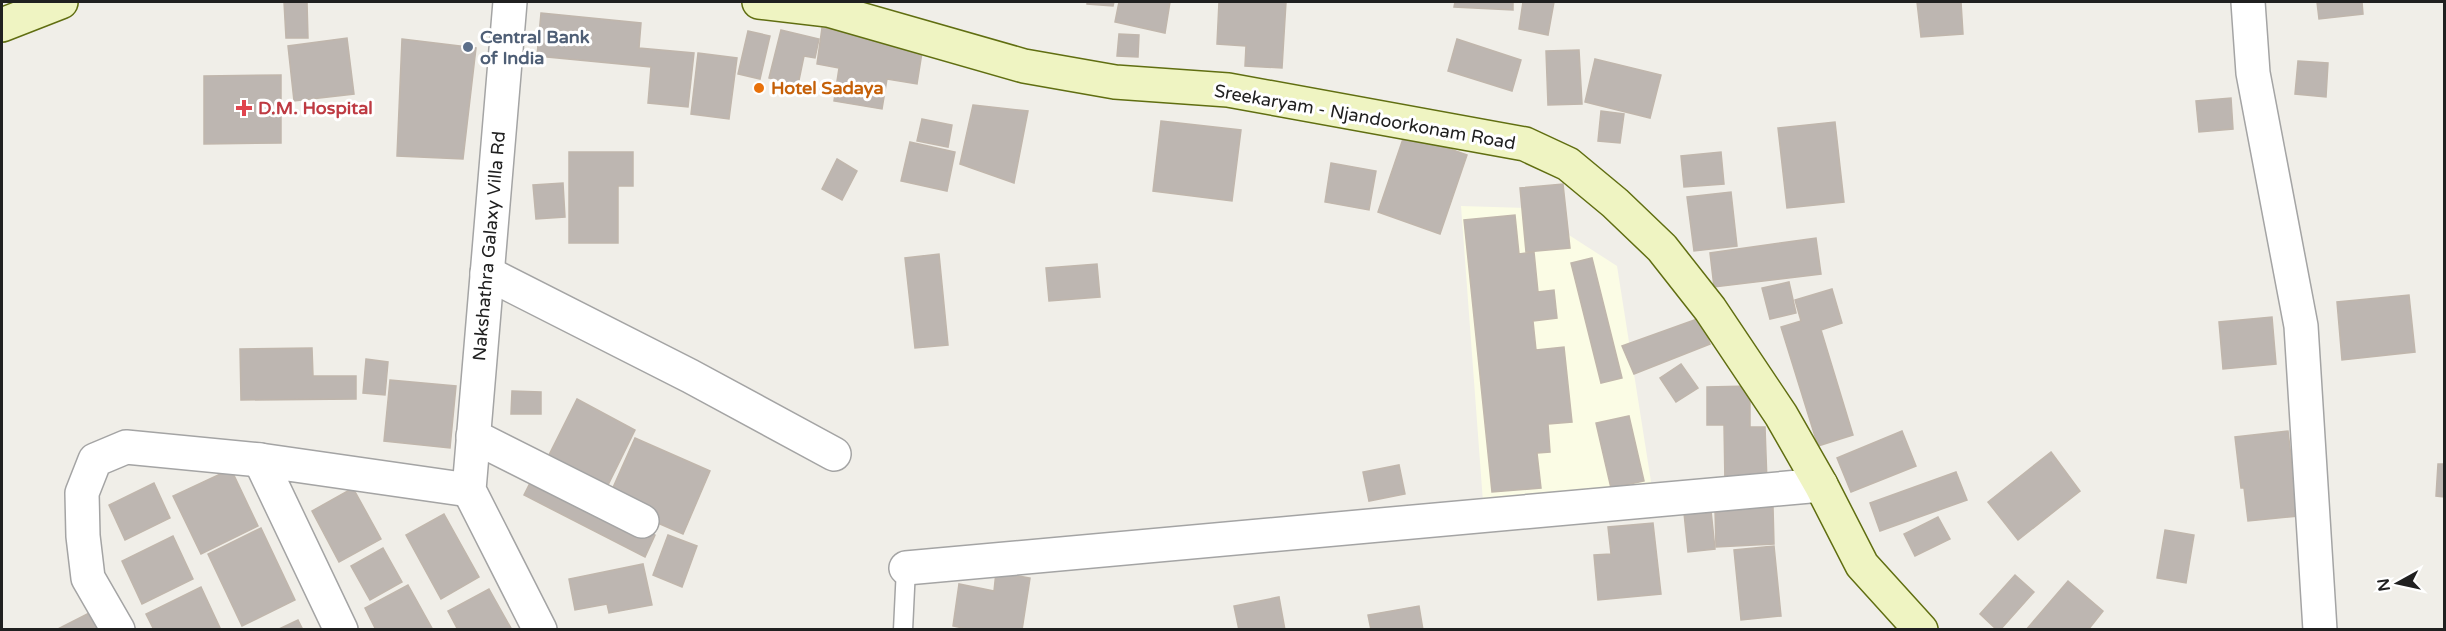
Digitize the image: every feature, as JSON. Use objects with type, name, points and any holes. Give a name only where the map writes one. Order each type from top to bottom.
[{"type":"main road","points":[[2,25],[61,2]]},
{"type":"main road","name":"Sreekaryam - Njandoorkonam Road","points":[[759,2],[829,6],[1024,66],[1115,82],[1228,90],[1525,144],[1568,164],[1662,248],[1710,309],[1781,415],[1821,485],[1862,565],[1921,630]]},
{"type":"street","name":"Nakshathra Galaxy Villa Rd","points":[[469,490],[510,2]]},
{"type":"street","points":[[2248,2],[2253,73],[2301,326],[2320,630]]},
{"type":"street","points":[[487,273],[690,376],[834,454]]},
{"type":"street","points":[[473,436],[642,521]]},
{"type":"street","points":[[118,630],[88,579],[83,536],[82,493],[95,460],[126,447],[260,460],[469,490],[540,630]]},
{"type":"street","points":[[260,460],[341,630]]},
{"type":"street","points":[[906,568],[1821,485]]},
{"type":"lane","points":[[903,630],[906,568]]},
{"type":"shaded area","points":[[1461,206],[1527,208],[1617,266],[1652,488],[1483,502]]},
{"type":"building","points":[[284,2],[307,2],[308,38],[286,38]]},
{"type":"building","points":[[1087,2],[1114,2],[1113,6],[1087,4]]},
{"type":"building","points":[[1119,2],[1170,2],[1165,33],[1115,22]]},
{"type":"building","points":[[1219,2],[1286,2],[1282,68],[1245,66],[1246,46],[1217,44]]},
{"type":"building","points":[[1455,2],[1513,2],[1513,10],[1454,7]]},
{"type":"building","points":[[1523,2],[1554,2],[1548,35],[1519,29]]},
{"type":"building","points":[[1917,2],[1961,2],[1963,34],[1921,37]]},
{"type":"building","points":[[2317,2],[2362,2],[2363,14],[2319,19]]},
{"type":"building","points":[[541,13],[641,23],[639,48],[694,53],[688,107],[648,103],[651,67],[537,56]]},
{"type":"building","points":[[822,28],[923,46],[917,84],[887,79],[882,109],[834,101],[839,68],[817,64]]},
{"type":"building","points":[[781,30],[819,39],[815,58],[804,56],[798,85],[769,78]]},
{"type":"building","points":[[748,31],[770,36],[760,79],[738,74]]},
{"type":"building","points":[[1119,34],[1139,35],[1138,57],[1117,56]]},
{"type":"building","points":[[347,38],[354,94],[294,101],[288,46]]},
{"type":"building","points":[[402,39],[476,48],[463,159],[397,156]]},
{"type":"building","points":[[1457,39],[1521,60],[1512,91],[1448,71]]},
{"type":"building","points":[[1579,50],[1582,104],[1548,105],[1546,51]]},
{"type":"building","points":[[698,53],[737,58],[729,119],[691,114]]},
{"type":"building","points":[[1595,59],[1661,75],[1650,118],[1585,102]]},
{"type":"building","points":[[2298,61],[2328,63],[2326,97],[2295,94]]},
{"type":"building","points":[[281,75],[281,143],[204,144],[204,76]]},
{"type":"building","points":[[2231,98],[2233,129],[2199,132],[2196,101]]},
{"type":"building","points":[[973,105],[1028,111],[1014,183],[960,164]]},
{"type":"building","points":[[1601,111],[1624,114],[1620,143],[1598,141]]},
{"type":"building","points":[[922,119],[952,125],[948,147],[917,141]]},
{"type":"building","points":[[1161,121],[1241,130],[1232,201],[1153,191]]},
{"type":"building","points":[[1835,122],[1844,202],[1787,208],[1778,128]]},
{"type":"building","points":[[1405,133],[1467,155],[1440,234],[1378,212]]},
{"type":"building","points":[[910,142],[955,152],[947,191],[901,181]]},
{"type":"building","points":[[569,152],[633,152],[633,186],[618,186],[618,243],[569,243]]},
{"type":"building","points":[[1721,152],[1724,184],[1684,187],[1681,156]]},
{"type":"building","points":[[837,159],[857,171],[842,200],[822,189]]},
{"type":"building","points":[[1331,163],[1376,171],[1369,210],[1325,202]]},
{"type":"building","points":[[563,183],[565,217],[536,219],[533,185]]},
{"type":"building","points":[[1563,184],[1570,248],[1526,252],[1520,188]]},
{"type":"building","points":[[1731,192],[1737,246],[1694,251],[1687,197]]},
{"type":"building","points":[[1515,215],[1519,254],[1534,252],[1538,292],[1554,290],[1557,318],[1533,321],[1536,350],[1564,347],[1572,422],[1548,424],[1550,452],[1537,453],[1541,488],[1492,492],[1464,220]]},
{"type":"building","points":[[1816,238],[1821,274],[1714,287],[1710,253]]},
{"type":"building","points":[[939,254],[948,345],[915,348],[905,258]]},
{"type":"building","points":[[1592,258],[1622,378],[1601,383],[1571,263]]},
{"type":"building","points":[[1097,264],[1100,297],[1049,301],[1046,268]]},
{"type":"building","points":[[1789,282],[1796,313],[1770,319],[1762,288]]},
{"type":"building","points":[[1832,289],[1842,323],[1821,330],[1853,435],[1818,446],[1781,327],[1801,321],[1795,300]]},
{"type":"building","points":[[2409,295],[2415,352],[2342,360],[2337,302]]},
{"type":"building","points":[[2272,317],[2276,364],[2223,369],[2219,322]]},
{"type":"building","points":[[1700,318],[1710,344],[1634,374],[1622,346]]},
{"type":"building","points":[[312,348],[313,376],[356,376],[356,399],[241,400],[240,349]]},
{"type":"building","points":[[366,359],[388,362],[385,395],[363,393]]},
{"type":"building","points":[[1681,364],[1698,388],[1676,402],[1660,378]]},
{"type":"building","points":[[390,380],[456,386],[450,448],[384,441]]},
{"type":"building","points":[[1750,386],[1750,427],[1765,427],[1767,482],[1725,483],[1724,425],[1707,425],[1707,387]]},
{"type":"building","points":[[512,391],[541,392],[541,414],[511,414]]},
{"type":"building","points":[[577,399],[635,430],[607,487],[548,457]]},
{"type":"building","points":[[1629,416],[1644,481],[1611,488],[1596,423]]},
{"type":"building","points":[[1902,431],[1916,466],[1851,492],[1837,458]]},
{"type":"building","points":[[2288,431],[2298,516],[2248,521],[2244,488],[2241,488],[2235,437]]},
{"type":"building","points":[[635,438],[710,471],[683,534],[607,501]]},
{"type":"building","points":[[2051,452],[2080,491],[2018,540],[1988,502]]},
{"type":"building","points":[[2438,464],[2444,464],[2444,497],[2436,496]]},
{"type":"building","points":[[1399,465],[1405,494],[1369,501],[1363,472]]},
{"type":"building","points":[[231,469],[258,526],[201,554],[173,496]]},
{"type":"building","points":[[1956,472],[1967,500],[1880,531],[1870,503]]},
{"type":"building","points":[[535,473],[655,535],[645,557],[524,495]]},
{"type":"building","points":[[154,483],[170,518],[125,540],[109,505]]},
{"type":"building","points":[[353,488],[381,539],[339,562],[312,511]]},
{"type":"building","points":[[1710,501],[1715,549],[1688,552],[1683,503]]},
{"type":"building","points":[[1773,507],[1774,544],[1716,547],[1715,510]]},
{"type":"building","points":[[444,514],[479,577],[441,599],[406,535]]},
{"type":"building","points":[[1938,517],[1950,539],[1915,556],[1904,534]]},
{"type":"building","points":[[1653,523],[1661,594],[1598,600],[1594,555],[1611,554],[1608,527]]},
{"type":"building","points":[[261,528],[295,600],[242,626],[208,554]]},
{"type":"building","points":[[2165,530],[2194,535],[2186,583],[2157,578]]},
{"type":"building","points":[[668,535],[697,546],[682,587],[653,575]]},
{"type":"building","points":[[173,536],[193,579],[142,604],[122,561]]},
{"type":"building","points":[[1774,546],[1781,616],[1741,620],[1734,550]]},
{"type":"building","points":[[383,548],[402,582],[370,600],[351,566]]},
{"type":"building","points":[[643,564],[652,605],[609,613],[607,604],[575,610],[569,579]]},
{"type":"building","points":[[996,572],[1030,578],[1022,630],[972,630],[953,626],[959,584],[994,591]]},
{"type":"building","points":[[2015,575],[2034,592],[2000,630],[1997,630],[1980,614]]},
{"type":"building","points":[[2068,581],[2103,611],[2088,630],[2026,630]]},
{"type":"building","points":[[408,585],[433,630],[376,630],[365,608]]},
{"type":"building","points":[[201,587],[221,630],[154,630],[146,614]]},
{"type":"building","points":[[489,589],[512,630],[458,630],[448,611]]},
{"type":"building","points":[[1279,597],[1285,630],[1239,630],[1234,606]]},
{"type":"building","points":[[1419,606],[1423,630],[1371,630],[1368,615]]},
{"type":"building","points":[[99,608],[110,630],[56,630]]},
{"type":"building","points":[[298,620],[303,630],[277,630]]},
{"type":"place","name":"Central Bank of India","points":[[468,47]]},
{"type":"place","name":"Hotel Sadaya","points":[[759,88]]},
{"type":"place","name":"D.M. Hospital","points":[[244,108]]}]
